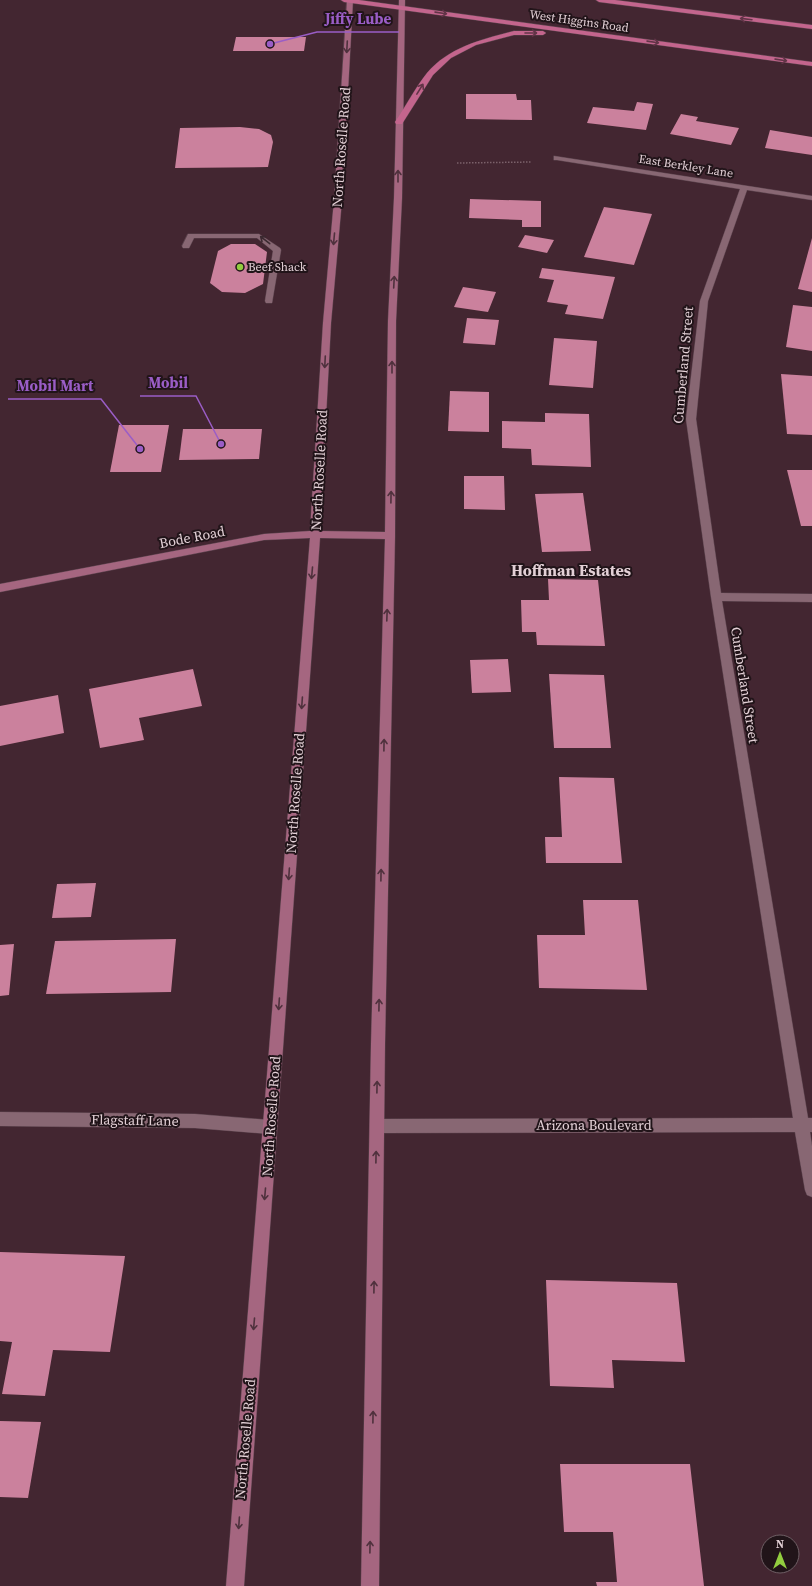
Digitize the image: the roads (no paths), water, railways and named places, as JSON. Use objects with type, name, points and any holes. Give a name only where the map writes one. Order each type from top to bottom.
[{"type":"main road","name":"West Higgins Road","points":[[348,0],[402,4],[586,33],[812,64]]},
{"type":"main road","name":"North Roselle Road","points":[[235,1586],[315,534],[327,323],[338,200],[348,0]]},
{"type":"main road","name":"West Higgins Road","points":[[599,0],[812,27]]},
{"type":"main road","points":[[370,1586],[377,1126],[390,536],[392,321],[400,122],[402,4]]},
{"type":"main road","points":[[400,122],[430,74],[449,57],[474,44],[514,33],[586,33]]},
{"type":"main road","name":"Bode Road","points":[[0,588],[264,537],[315,534],[390,536]]},
{"type":"street","name":"East Berkley Lane","points":[[557,158],[812,198]]},
{"type":"street","name":"Cumberland Street","points":[[744,188],[704,301],[691,419],[716,597],[806,1125],[812,1190]]},
{"type":"street","points":[[186,246],[191,236],[260,236],[277,250],[269,301]]},
{"type":"street","points":[[716,597],[812,598]]},
{"type":"street","name":"Flagstaff Lane","points":[[0,1118],[195,1121],[270,1127]]},
{"type":"street","name":"Arizona Boulevard","points":[[377,1126],[806,1125]]},
{"type":"place","name":"Jiffy Lube","points":[[270,44]]},
{"type":"place","name":"Beef Shack","points":[[240,267]]},
{"type":"place","name":"Mobil","points":[[221,444]]},
{"type":"place","name":"Mobil Mart","points":[[140,449]]},
{"type":"district","name":"Hoffman Estates","points":[[571,570]]}]
